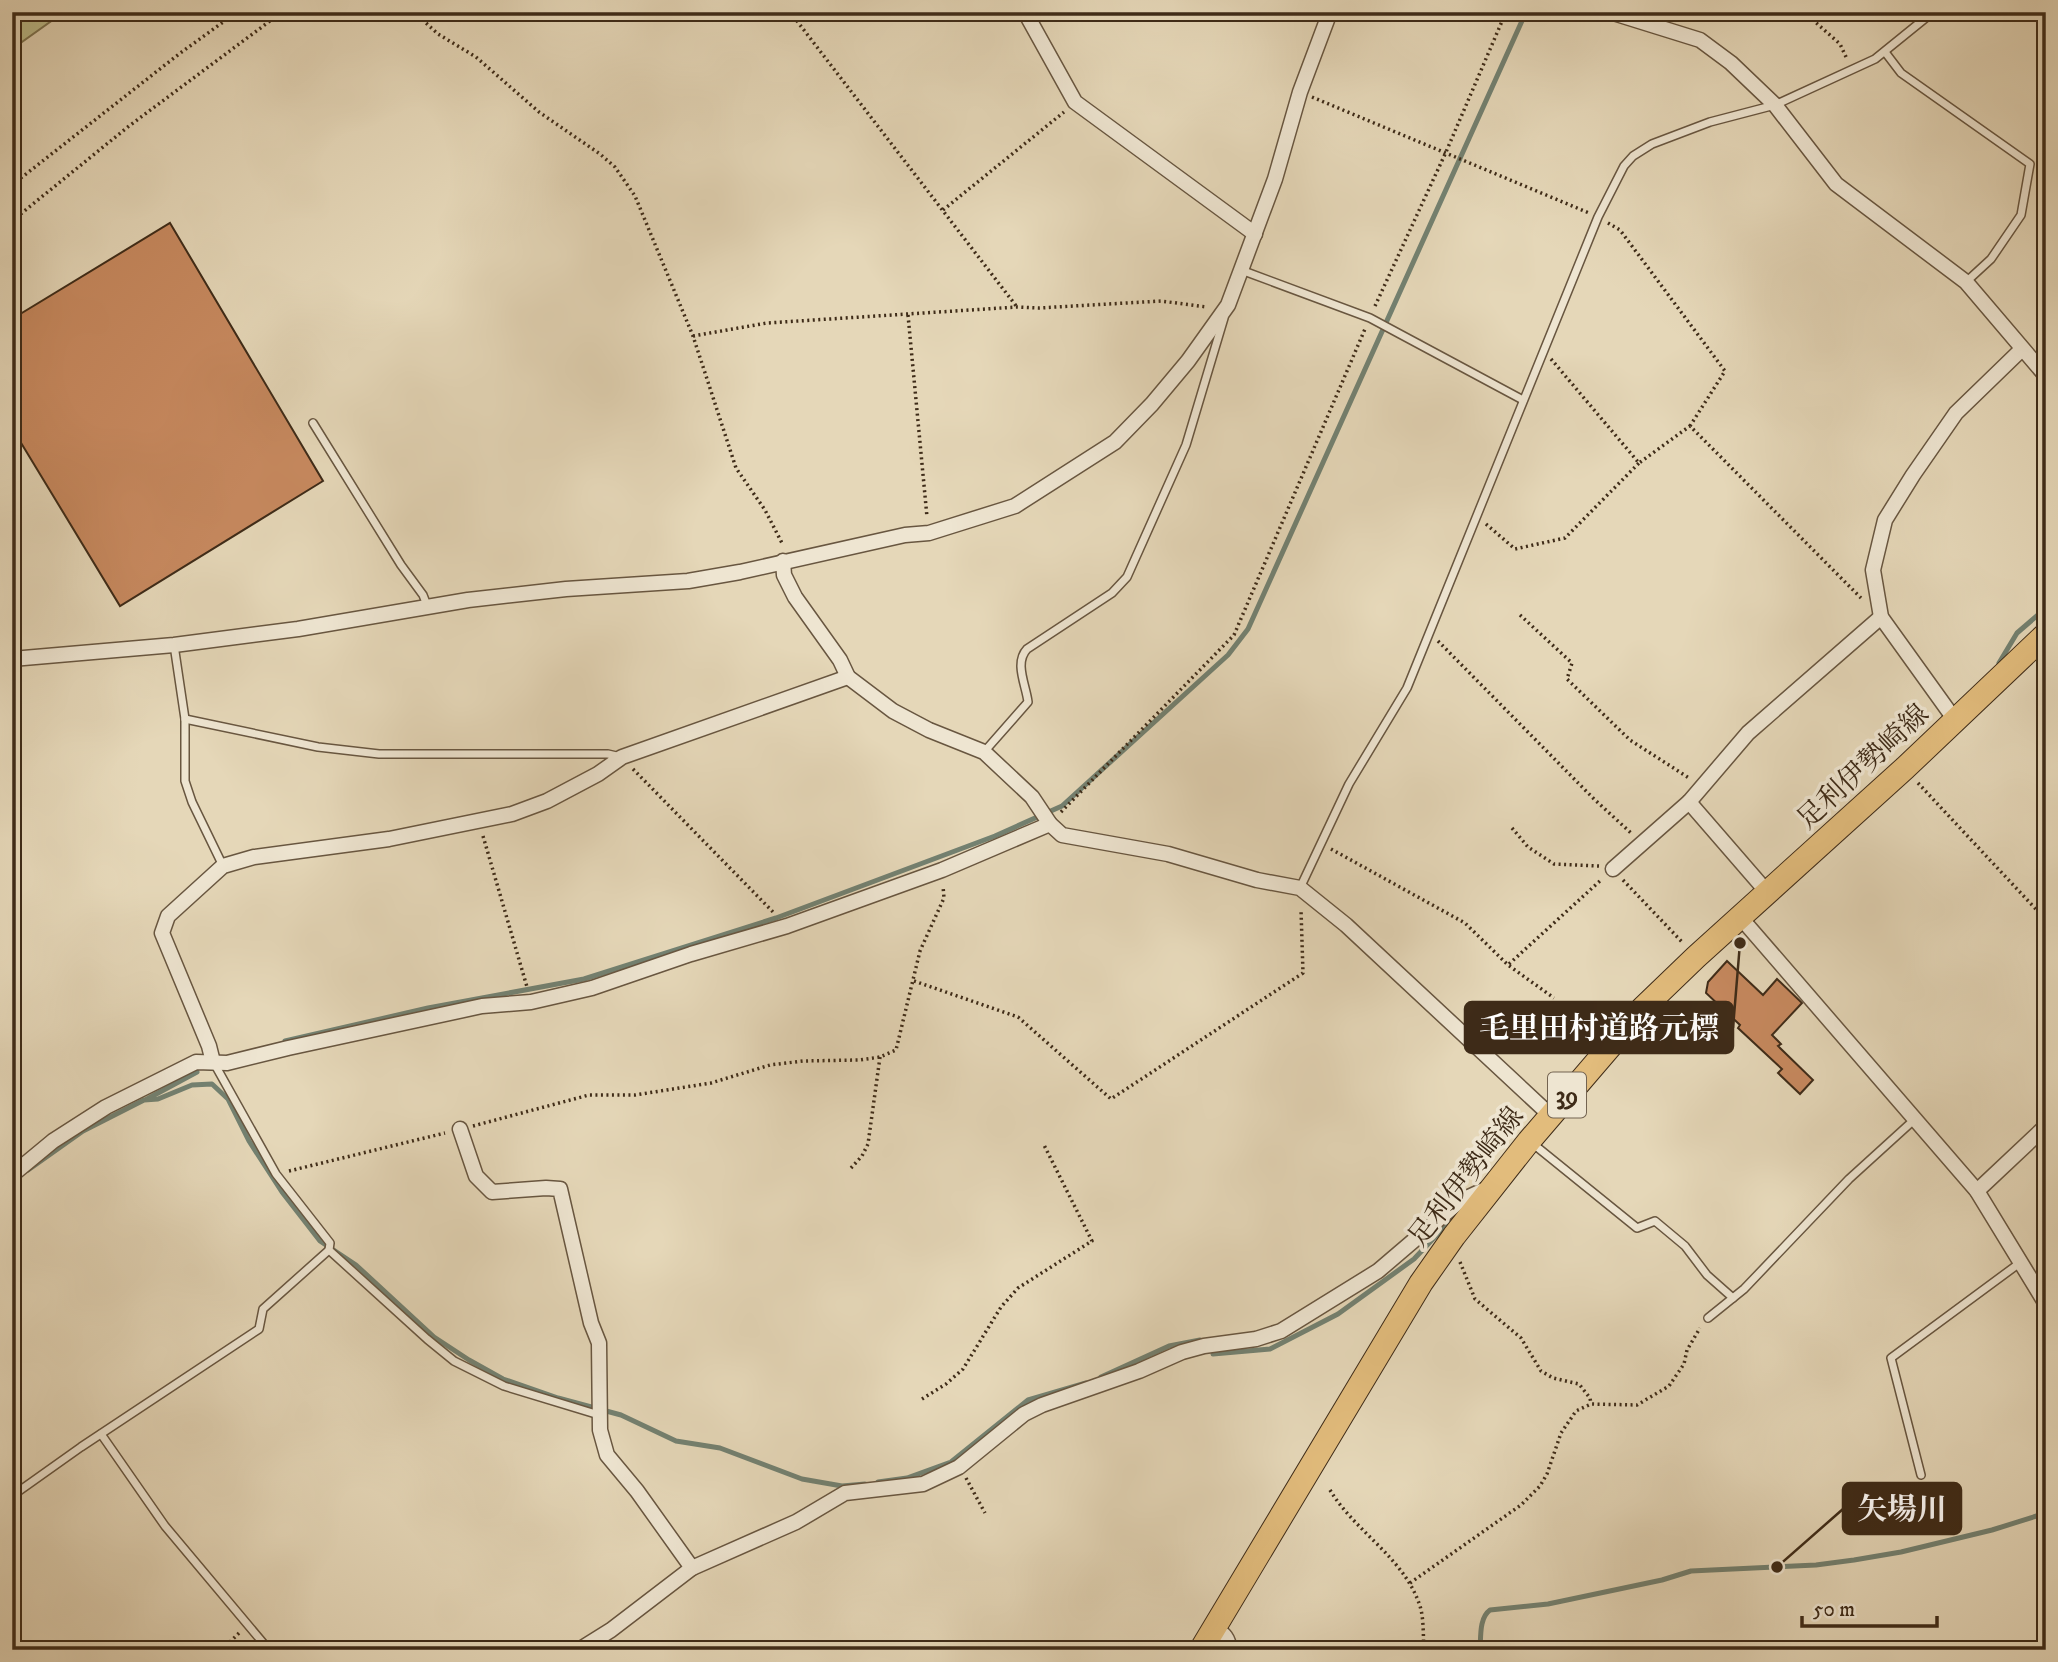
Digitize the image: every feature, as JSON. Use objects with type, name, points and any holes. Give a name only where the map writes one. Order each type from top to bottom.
[{"type":"main road","name":"足利伊勢崎線","points":[[1201,1650],[1421,1283],[1450,1241],[1549,1115],[1643,1009],[2046,634]]},
{"type":"street","points":[[1025,12],[1075,102],[1255,234]]},
{"type":"street","points":[[12,659],[174,645],[298,629],[468,600],[566,589],[688,581],[905,535],[929,533],[1015,506],[1115,442],[1181,370],[1228,305],[1286,146],[1300,92],[1330,12]]},
{"type":"street","points":[[1610,12],[1700,40],[1731,63],[1774,105],[1836,184],[1965,282],[2046,376]]},
{"type":"street","points":[[1955,720],[1881,617],[1873,570],[1885,520],[1913,475],[1956,414],[2021,350]]},
{"type":"street","points":[[783,561],[784,575],[794,597],[840,660],[848,677],[893,711],[929,730],[984,752],[1032,797],[1050,824],[1062,835],[1168,854],[1257,880],[1300,888],[1346,925],[1549,1115]]},
{"type":"street","points":[[1613,869],[1689,802],[1748,733],[1881,617]]},
{"type":"street","points":[[213,1062],[209,1046],[162,933],[168,916],[223,866],[254,856],[389,839],[512,814],[547,801],[598,774],[622,757],[848,677]]},
{"type":"street","points":[[1689,802],[1767,892]]},
{"type":"street","points":[[12,1175],[53,1141],[106,1107],[196,1062],[227,1063],[482,1006],[531,1002],[592,988],[691,954],[787,926],[942,870],[1050,824]]},
{"type":"street","points":[[1741,918],[1977,1191],[2046,1304]]},
{"type":"street","points":[[1977,1191],[2046,1126]]},
{"type":"street","points":[[460,1129],[476,1176],[492,1192],[560,1189],[588,1311],[599,1343],[600,1430],[607,1455],[637,1491],[692,1568]]},
{"type":"street","points":[[579,1650],[611,1630],[692,1568],[796,1522],[845,1493],[923,1483],[959,1467],[1024,1414],[1042,1405],[1139,1371],[1182,1352],[1204,1346],[1256,1339],[1281,1331],[1378,1271],[1460,1201],[1493,1185]]},
{"type":"street","points":[[1214,1628],[1224,1634],[1230,1650]]},
{"type":"lane","points":[[1300,888],[1349,784],[1407,688],[1598,217],[1624,166],[1652,144],[1710,122],[1774,105],[1852,69],[1885,52],[1933,12]]},
{"type":"lane","points":[[1885,52],[1901,73],[2030,164],[2021,215],[1991,259],[1965,282]]},
{"type":"lane","points":[[1241,270],[1370,318],[1523,400]]},
{"type":"lane","points":[[984,752],[1028,702],[1020,665],[1021,655],[1112,593],[1127,576],[1186,445],[1228,305]]},
{"type":"lane","points":[[313,423],[401,565],[423,595],[428,608]]},
{"type":"lane","points":[[174,645],[185,719],[185,781],[192,802],[223,866]]},
{"type":"lane","points":[[185,719],[318,747],[379,754],[608,754],[622,757]]},
{"type":"lane","points":[[213,1062],[276,1174],[329,1247],[426,1339],[454,1361],[504,1386],[599,1409]]},
{"type":"lane","points":[[1708,1318],[1744,1289],[1849,1180],[1915,1119]]},
{"type":"lane","points":[[1529,1141],[1637,1228],[1655,1221],[1685,1246],[1707,1275],[1733,1297]]},
{"type":"lane","points":[[12,1496],[259,1329],[263,1309],[329,1247]]},
{"type":"lane","points":[[1921,1475],[1891,1358],[2022,1262]]},
{"type":"lane","points":[[101,1434],[165,1526],[269,1650]]},
{"type":"path","points":[[12,185],[237,12]]},
{"type":"path","points":[[12,221],[129,126],[282,12]]},
{"type":"path","points":[[414,12],[438,34],[475,57],[539,112],[581,139],[615,167],[635,196],[693,336],[736,468],[773,525],[784,547],[783,561]]},
{"type":"path","points":[[790,12],[1017,307]]},
{"type":"path","points":[[1050,824],[1234,635],[1370,318],[1506,12]]},
{"type":"path","points":[[1804,12],[1840,44],[1852,69]]},
{"type":"path","points":[[1300,92],[1598,217],[1620,230],[1725,371],[1689,426],[1639,463],[1565,538],[1515,549],[1476,516]]},
{"type":"path","points":[[943,210],[1075,102]]},
{"type":"path","points":[[693,336],[767,323],[1017,307],[1161,301],[1202,307],[1228,305]]},
{"type":"path","points":[[908,315],[929,533]]},
{"type":"path","points":[[1543,350],[1639,463]]},
{"type":"path","points":[[1689,426],[1881,617]]},
{"type":"path","points":[[1520,615],[1572,663],[1567,679],[1630,740],[1701,786]]},
{"type":"path","points":[[1429,632],[1594,799],[1643,844]]},
{"type":"path","points":[[622,757],[787,926]]},
{"type":"path","points":[[1905,768],[2046,920]]},
{"type":"path","points":[[479,821],[531,1002]]},
{"type":"path","points":[[1320,843],[1465,923],[1508,965],[1554,998]]},
{"type":"path","points":[[1508,965],[1613,869]]},
{"type":"path","points":[[276,1174],[589,1096],[635,1095],[711,1083],[770,1065],[880,1057],[895,1050],[920,951],[944,898],[942,870]]},
{"type":"path","points":[[914,981],[1018,1017],[1111,1099],[1303,973],[1300,888]]},
{"type":"path","points":[[851,1168],[868,1144],[880,1057]]},
{"type":"path","points":[[922,1398],[946,1384],[963,1369],[1001,1307],[1018,1288],[1092,1241],[1044,1145]]},
{"type":"path","points":[[1450,1241],[1475,1299],[1521,1338],[1541,1371],[1553,1378],[1579,1384],[1590,1398],[1591,1405]]},
{"type":"path","points":[[1410,1583],[1521,1505],[1548,1474],[1561,1433],[1576,1410],[1591,1405],[1637,1405],[1669,1387],[1684,1364],[1687,1350],[1708,1318]]},
{"type":"path","points":[[959,1467],[985,1513]]},
{"type":"path","points":[[1330,1490],[1341,1509],[1387,1554],[1410,1583],[1421,1608],[1424,1650]]},
{"type":"path","points":[[222,1650],[248,1624]]},
{"type":"green space","points":[[12,12],[64,12],[12,49]]},
{"type":"building","points":[[170,223],[323,481],[120,606],[12,428],[12,319]]},
{"type":"building","points":[[1727,961],[1763,995],[1777,979],[1802,1003],[1772,1035],[1781,1044],[1778,1046],[1813,1080],[1800,1094],[1778,1073],[1782,1069],[1738,1028],[1740,1025],[1706,993],[1708,982]]},
{"type":"waterway","points":[[285,1041],[428,1008],[584,979],[776,918],[995,836],[1062,806],[1228,655],[1248,629],[1526,12]]},
{"type":"waterway","points":[[1999,663],[2017,633],[2046,608]]},
{"type":"waterway","points":[[147,1099],[197,1072]]},
{"type":"waterway","points":[[28,1170],[83,1131],[144,1100],[158,1099],[192,1085],[212,1084],[228,1099],[249,1141],[282,1192],[320,1241],[356,1265],[434,1337],[469,1360],[503,1379],[558,1398],[621,1415],[676,1441],[720,1448],[802,1479],[842,1486],[865,1484]]},
{"type":"waterway","points":[[1213,1354],[1270,1349],[1338,1314],[1414,1259],[1464,1206]]},
{"type":"waterway","points":[[1101,1377],[1169,1346],[1200,1340]]},
{"type":"waterway","points":[[878,1482],[907,1478],[951,1462],[1028,1400],[1086,1383]]},
{"type":"waterway","points":[[1480,1650],[1482,1623],[1490,1610],[1548,1604],[1662,1580],[1691,1571],[1816,1565],[1901,1552],[1992,1530],[2046,1513]]},
{"type":"place","name":"毛里田村道路元標","points":[[1740,943]]},
{"type":"place","name":"矢場川","points":[[1777,1567]]}]
